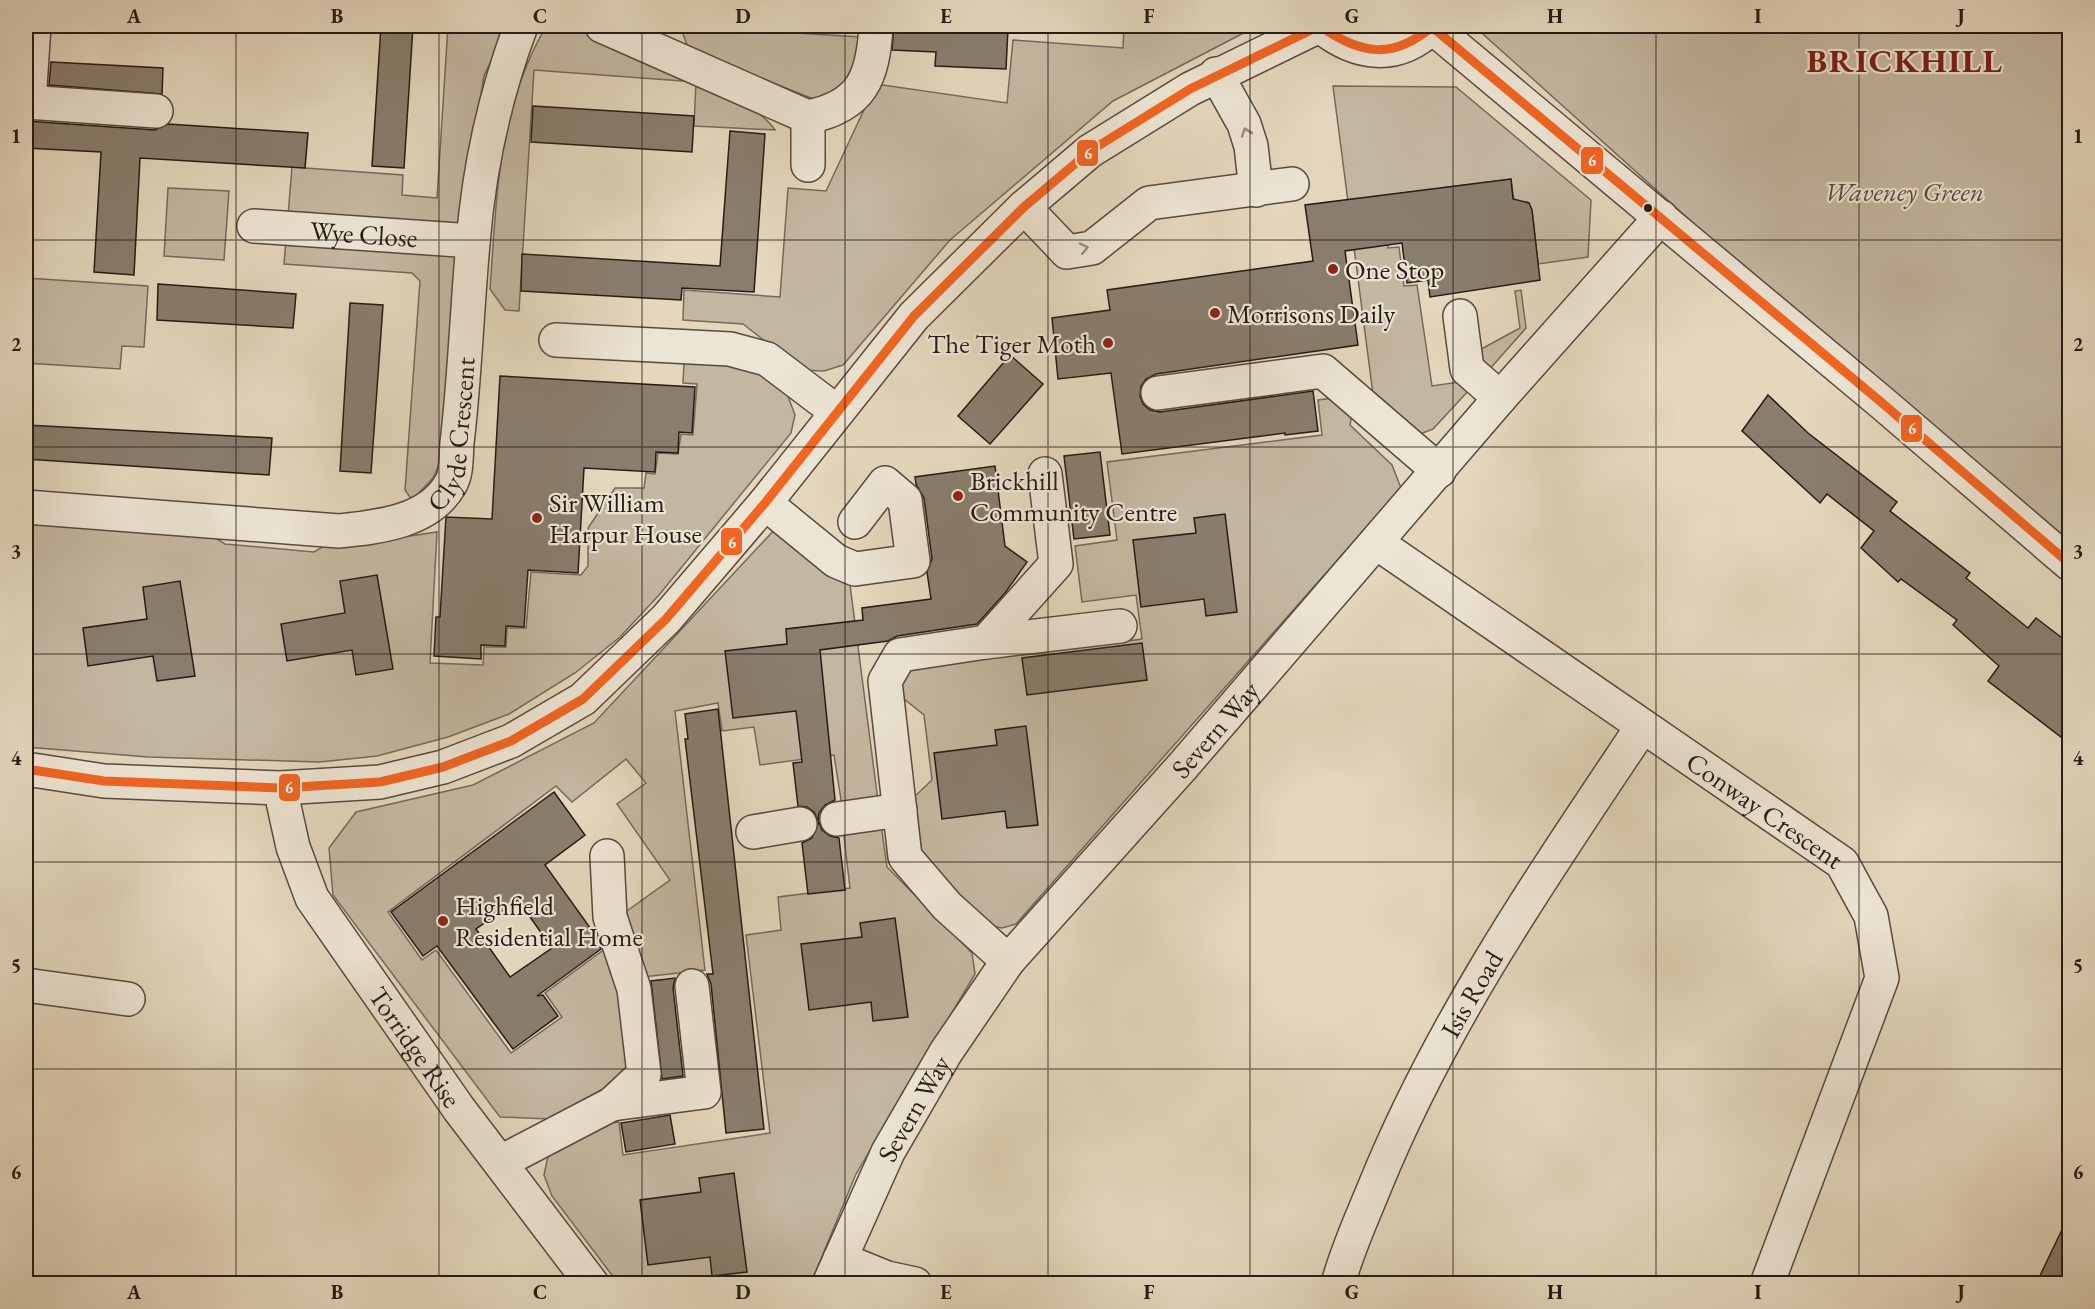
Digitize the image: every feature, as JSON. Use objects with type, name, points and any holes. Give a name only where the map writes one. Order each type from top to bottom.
[{"type":"street","points":[[34,26],[27,102],[156,111]]},
{"type":"street","name":"Clyde Crescent","points":[[26,507],[339,531],[387,526],[429,508],[452,482],[460,421],[473,241],[482,164],[504,71],[521,26]]},
{"type":"street","points":[[619,29],[808,117],[829,113],[851,102],[862,85],[875,50],[876,26]]},
{"type":"street","points":[[26,769],[104,781],[280,788],[380,782],[443,767],[511,741],[583,699],[666,619],[765,503],[914,316],[1024,207],[1090,151],[1216,74],[1319,26],[1339,41],[1363,50],[1388,50],[1412,42],[1432,26],[2070,564]]},
{"type":"street","points":[[1216,74],[1244,124],[1251,146],[1256,190]]},
{"type":"street","points":[[808,117],[808,165]]},
{"type":"street","points":[[1024,207],[1067,252],[1092,248],[1149,203],[1292,184]]},
{"type":"street","name":"Severn Way","points":[[834,1271],[888,1152],[946,1052],[1008,961],[1182,767],[1500,398],[1661,217]]},
{"type":"street","name":"Wye Close","points":[[254,226],[473,241]]},
{"type":"street","points":[[1460,316],[1467,369],[1500,398]]},
{"type":"street","points":[[556,340],[730,349],[767,359],[837,412]]},
{"type":"street","points":[[1158,393],[1323,371],[1439,471]]},
{"type":"street","points":[[986,642],[1056,564],[1046,474]]},
{"type":"street","points":[[765,503],[836,561],[855,568],[913,561],[905,500],[885,483],[855,522]]},
{"type":"street","name":"Conway Crescent","points":[[1377,543],[1642,727],[1842,862],[1871,916],[1882,978],[1767,1284]]},
{"type":"street","points":[[1008,961],[947,906],[905,856],[885,681],[900,655],[1120,626]]},
{"type":"street","name":"Isis Road","points":[[1338,1284],[1344,1262],[1392,1143],[1444,1041],[1527,899],[1642,727]]},
{"type":"street","name":"Torridge Rise","points":[[280,788],[293,847],[312,898],[459,1109],[592,1284]]},
{"type":"street","points":[[837,819],[900,810]]},
{"type":"street","points":[[753,832],[800,824]]},
{"type":"street","points":[[501,1162],[612,1104],[644,1074],[634,989],[610,917],[607,856]]},
{"type":"street","points":[[26,985],[128,999]]},
{"type":"street","points":[[612,1104],[704,1092],[692,986]]},
{"type":"street","points":[[834,1271],[915,1284]]},
{"type":"green space","points":[[448,26],[501,26],[497,48],[484,76],[464,198],[444,453],[433,478],[412,500],[405,490],[420,281],[412,273],[284,264],[292,167],[403,175],[402,195],[437,198]]},
{"type":"green space","points":[[570,26],[681,70],[711,85],[761,115],[775,130],[694,126],[696,82],[534,70],[519,311],[505,310],[490,289],[498,188],[508,124],[528,61],[544,30]]},
{"type":"green space","points":[[680,26],[861,37],[855,79],[816,100],[689,50]]},
{"type":"green space","points":[[1124,26],[1257,26],[1113,101],[950,240],[843,365],[824,371],[802,370],[743,324],[683,320],[684,290],[780,297],[788,188],[826,191],[876,84],[1007,103],[1013,40],[1123,48]]},
{"type":"green space","name":"Waveney Green","points":[[1474,26],[2069,26],[2069,547],[1890,400]]},
{"type":"green space","points":[[1333,86],[1456,87],[1591,200],[1588,257],[1538,264],[1532,210],[1527,202],[1514,201],[1511,179],[1381,196],[1388,248],[1399,247],[1404,286],[1417,285],[1432,386],[1459,382],[1469,390],[1433,429],[1415,436],[1374,402]]},
{"type":"green space","points":[[168,188],[229,191],[224,260],[164,256]]},
{"type":"green space","points":[[26,278],[148,286],[144,347],[122,346],[120,369],[26,363]]},
{"type":"green space","points":[[1521,290],[1526,328],[1487,372],[1472,354],[1520,328],[1515,291]]},
{"type":"green space","points":[[684,363],[750,367],[786,391],[795,415],[791,433],[659,595],[620,637],[575,673],[509,714],[448,737],[377,756],[320,762],[148,757],[26,747],[26,519],[201,529],[225,544],[314,552],[335,540],[369,542],[437,532],[430,663],[483,665],[484,647],[506,647],[507,628],[526,628],[531,572],[581,575],[588,566],[588,528],[615,488],[644,488],[646,473],[655,474],[658,453],[678,454],[681,434],[693,435],[697,384],[683,383]]},
{"type":"green space","points":[[1333,398],[1352,414],[1350,425],[1392,465],[1401,488],[1016,924],[1002,928],[980,923],[919,851],[913,798],[932,780],[924,715],[899,695],[897,681],[913,668],[1142,639],[1136,595],[1082,602],[1075,546],[1117,540],[1107,462],[1322,435],[1318,400]]},
{"type":"green space","points":[[777,527],[850,585],[878,801],[842,806],[834,755],[760,765],[754,727],[722,731],[718,703],[675,711],[705,970],[643,977],[624,913],[670,880],[617,804],[646,783],[626,759],[572,802],[556,786],[388,912],[422,960],[436,950],[511,1053],[562,1017],[545,993],[609,946],[622,994],[627,1027],[627,1061],[624,1077],[550,1119],[500,1117],[333,895],[329,848],[356,812],[473,785],[594,723]]},
{"type":"green space","points":[[881,824],[887,867],[972,953],[975,974],[856,1174],[811,1283],[618,1283],[552,1196],[544,1175],[548,1156],[596,1125],[619,1122],[623,1155],[770,1133],[746,935],[781,930],[778,897],[850,888],[843,828]]},
{"type":"building","points":[[381,26],[413,26],[404,168],[372,166]]},
{"type":"building","points":[[894,26],[1008,29],[1006,69],[935,66],[936,52],[892,50]]},
{"type":"building","points":[[51,62],[163,68],[162,94],[49,85]]},
{"type":"building","points":[[533,106],[694,116],[692,152],[531,142]]},
{"type":"building","points":[[26,121],[155,130],[168,124],[308,133],[305,168],[140,158],[134,275],[94,272],[101,152],[26,148]]},
{"type":"building","points":[[730,131],[765,134],[754,292],[682,288],[681,300],[521,291],[522,254],[720,266]]},
{"type":"building","points":[[1511,179],[1513,199],[1529,203],[1532,210],[1540,280],[1430,297],[1428,280],[1407,283],[1402,243],[1345,251],[1358,345],[1156,374],[1146,379],[1141,386],[1140,396],[1143,404],[1150,410],[1160,412],[1313,391],[1318,431],[1285,435],[1285,433],[1122,454],[1111,373],[1058,379],[1052,318],[1110,310],[1107,290],[1313,261],[1305,205]]},
{"type":"building","points":[[158,284],[296,294],[293,328],[157,320]]},
{"type":"building","points":[[350,303],[383,305],[371,473],[340,471]]},
{"type":"building","points":[[1010,355],[1043,384],[990,444],[958,416]]},
{"type":"building","name":"Sir William Harpur House","points":[[500,376],[695,387],[692,433],[679,432],[678,453],[656,452],[655,472],[584,468],[578,573],[528,570],[524,627],[506,626],[505,646],[481,645],[481,659],[434,656],[436,617],[440,617],[446,517],[492,519]]},
{"type":"building","points":[[1768,395],[1808,433],[1897,502],[1890,511],[1970,573],[1966,578],[2028,628],[2036,618],[2070,644],[2070,744],[1988,681],[1999,666],[1953,625],[1957,620],[1901,579],[1898,582],[1861,548],[1874,531],[1827,494],[1820,503],[1742,431]]},
{"type":"building","points":[[26,425],[272,438],[269,475],[26,459]]},
{"type":"building","points":[[1100,452],[1110,535],[1074,539],[1064,456]]},
{"type":"building","points":[[995,466],[1005,546],[1027,562],[1005,593],[977,624],[897,636],[888,641],[820,650],[835,800],[825,805],[819,813],[818,821],[814,812],[807,807],[798,806],[793,763],[802,762],[796,711],[733,718],[725,651],[787,644],[786,629],[863,620],[862,608],[931,599],[927,572],[932,559],[924,498],[916,484],[915,477]]},
{"type":"building","points":[[1225,514],[1237,612],[1206,616],[1204,599],[1141,607],[1133,540],[1196,533],[1194,518]]},
{"type":"building","points":[[377,575],[393,669],[356,675],[352,650],[287,661],[281,624],[345,613],[340,581]]},
{"type":"building","points":[[180,581],[195,676],[157,681],[153,656],[88,666],[83,628],[147,619],[143,587]]},
{"type":"building","points":[[1142,643],[1147,680],[1027,695],[1022,658]]},
{"type":"building","points":[[718,709],[764,1129],[726,1133],[711,984],[707,974],[713,974],[685,739],[688,739],[685,714]]},
{"type":"building","points":[[1026,726],[1038,825],[1007,828],[1005,811],[942,819],[934,753],[997,745],[995,730]]},
{"type":"building","name":"Highfield Residential Home","points":[[554,792],[585,835],[545,865],[596,936],[601,949],[537,996],[543,995],[558,1016],[513,1049],[437,946],[423,956],[391,912]],"holes":[[[518,900],[552,948],[510,977],[476,929]]]},
{"type":"building","points":[[819,822],[822,830],[830,836],[839,838],[845,890],[808,894],[802,843],[812,838]]},
{"type":"building","points":[[895,918],[908,1017],[873,1021],[871,1002],[809,1010],[801,944],[862,937],[860,923]]},
{"type":"building","points":[[675,978],[673,988],[683,1076],[662,1079],[651,981]]},
{"type":"building","points":[[670,1115],[675,1144],[626,1152],[621,1123]]},
{"type":"building","points":[[734,1173],[747,1272],[712,1276],[710,1257],[648,1265],[640,1200],[701,1192],[699,1178]]},
{"type":"building","points":[[2070,1213],[2070,1284],[2036,1284]]},
{"type":"transit line","name":"6","points":[[26,769],[104,781],[280,788],[380,782],[443,767],[511,741],[583,699],[666,619],[765,503],[914,316],[1024,207],[1090,151],[1190,89],[1319,26]]},
{"type":"transit line","name":"6","points":[[1320,26],[1349,43],[1377,50],[1390,49],[1404,44],[1433,26]]},
{"type":"transit line","name":"6","points":[[1432,27],[1881,402],[2070,564]]},
{"type":"place","name":"One Stop","points":[[1333,269]]},
{"type":"place","name":"Morrisons Daily","points":[[1215,313]]},
{"type":"place","name":"The Tiger Moth","points":[[1108,343]]},
{"type":"place","name":"Brickhill Community Centre","points":[[958,496]]},
{"type":"place","name":"Sir William Harpur House","points":[[537,518]]},
{"type":"place","name":"Highfield Residential Home","points":[[443,921]]},
{"type":"district","name":"BRICKHILL","points":[[1905,60]]}]
